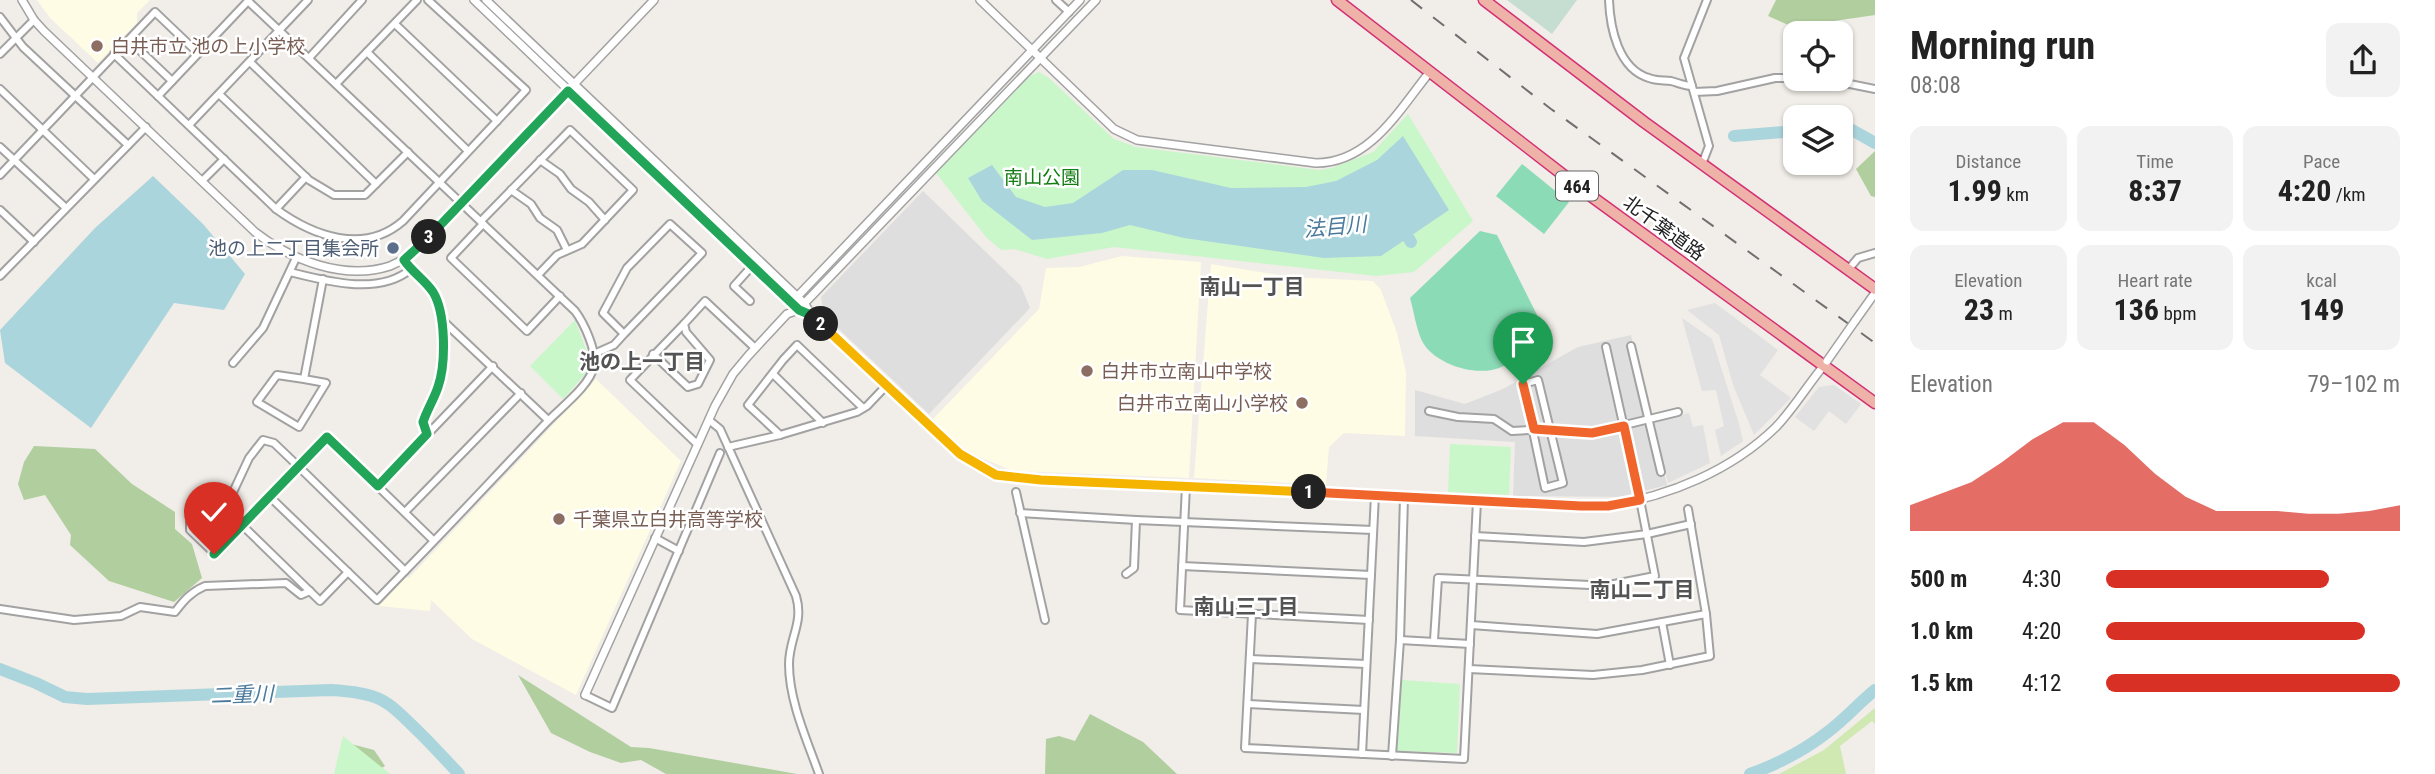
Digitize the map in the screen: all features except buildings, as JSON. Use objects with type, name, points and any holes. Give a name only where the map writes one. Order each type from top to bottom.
[{"type":"highway","name":"北千葉道路","points":[[1337,0],[1584,191],[1825,363],[1875,402]]},
{"type":"highway","points":[[1484,0],[1847,270],[1874,293]]},
{"type":"street","points":[[22,0],[34,20],[255,232],[296,258],[334,268],[356,270],[388,267],[404,260],[654,0]]},
{"type":"street","points":[[158,96],[249,0],[560,296],[579,316],[594,354],[594,365],[589,378],[377,600],[269,496]]},
{"type":"street","points":[[189,125],[308,0]]},
{"type":"street","points":[[309,58],[362,0]]},
{"type":"street","points":[[336,84],[417,0]]},
{"type":"street","points":[[114,54],[276,209],[292,220],[330,237],[377,237],[393,230],[403,221],[526,90],[428,0]]},
{"type":"street","points":[[474,0],[791,303],[811,315]]},
{"type":"street","points":[[486,0],[797,296],[811,315],[886,386],[960,454],[996,475],[1581,506],[1608,506],[1640,500],[1702,478],[1756,444],[1795,406],[1874,293]]},
{"type":"street","points":[[980,0],[1115,129],[1137,140],[1316,163],[1337,162],[1366,147],[1429,73]]},
{"type":"street","points":[[1056,0],[1069,12]]},
{"type":"street","points":[[720,453],[612,708],[585,695],[697,444],[733,374],[787,314],[797,296],[1080,0]]},
{"type":"street","points":[[787,314],[799,310],[805,304],[1096,0]]},
{"type":"street","points":[[1609,0],[1610,23],[1615,40],[1633,69],[1647,78],[1717,92],[1783,78]]},
{"type":"street","points":[[1702,164],[1709,146],[1684,58],[1707,0]]},
{"type":"street","points":[[0,175],[155,12],[198,53]]},
{"type":"street","points":[[0,17],[15,38],[128,145]]},
{"type":"street","points":[[0,54],[34,20]]},
{"type":"street","points":[[395,24],[497,121]]},
{"type":"street","points":[[128,40],[172,82]]},
{"type":"street","points":[[367,52],[468,151]]},
{"type":"street","points":[[250,62],[376,184]]},
{"type":"street","points":[[1853,85],[1875,89]]},
{"type":"street","points":[[0,89],[94,179]]},
{"type":"street","points":[[219,94],[306,177],[334,195],[365,195],[408,152]]},
{"type":"street","points":[[0,275],[145,127]]},
{"type":"street","points":[[538,275],[557,255],[582,244],[633,190],[570,130],[511,190],[451,258],[527,331],[560,296]]},
{"type":"street","points":[[0,147],[66,208]]},
{"type":"street","points":[[202,181],[224,159]]},
{"type":"street","points":[[540,160],[560,174],[571,189],[589,202],[605,220]]},
{"type":"street","points":[[276,209],[306,177]]},
{"type":"street","points":[[511,190],[557,230],[568,250]]},
{"type":"street","points":[[0,210],[34,242]]},
{"type":"street","points":[[594,354],[614,345],[702,253],[670,223],[627,268],[603,313],[624,334]]},
{"type":"street","points":[[1847,270],[1858,258],[1875,253]]},
{"type":"street","points":[[233,363],[263,328],[296,258]]},
{"type":"street","points":[[404,260],[436,298],[440,318],[443,365],[438,387],[423,422],[427,434]]},
{"type":"street","points":[[750,301],[734,286],[752,266]]},
{"type":"street","points":[[290,272],[367,284],[386,282],[411,269]]},
{"type":"street","points":[[304,379],[323,279]]},
{"type":"street","points":[[697,444],[630,380],[705,301],[755,348]]},
{"type":"street","points":[[440,318],[548,420]]},
{"type":"street","points":[[653,354],[688,387],[698,384],[710,360],[686,332],[684,324]]},
{"type":"street","points":[[780,435],[748,405],[797,345],[863,408]]},
{"type":"street","points":[[1632,346],[1661,472]]},
{"type":"street","points":[[1434,640],[1438,578],[1590,585],[1655,576],[1606,347]]},
{"type":"street","points":[[378,486],[493,366]]},
{"type":"street","points":[[773,374],[822,423]]},
{"type":"street","points":[[278,375],[304,379],[326,383],[299,427],[257,402],[278,375]]},
{"type":"street","points":[[1538,380],[1551,429],[1563,483],[1545,488],[1523,384],[1538,380]]},
{"type":"street","points":[[728,447],[822,423],[863,408],[886,386]]},
{"type":"street","points":[[405,512],[521,393]]},
{"type":"street","points":[[1429,411],[1458,417],[1494,419],[1512,431],[1551,429],[1592,433],[1678,412]]},
{"type":"street","points":[[709,420],[716,424],[728,447],[800,607],[789,660],[790,678],[819,774]]},
{"type":"street","points":[[405,571],[298,466],[274,443],[263,440],[249,458],[220,520],[190,522],[190,530],[214,554],[269,496],[298,466],[327,437],[434,541]]},
{"type":"street","points":[[1186,486],[1180,610],[1369,620]]},
{"type":"street","points":[[1016,492],[1045,620]]},
{"type":"street","points":[[1362,754],[1375,495]]},
{"type":"street","points":[[1392,756],[1400,640],[1404,497]]},
{"type":"street","points":[[1252,614],[1245,748],[1464,759],[1477,501]]},
{"type":"street","points":[[1469,669],[1593,675],[1670,665],[1710,656],[1706,614],[1688,509]]},
{"type":"street","points":[[1020,513],[1373,530]]},
{"type":"street","points":[[1126,573],[1134,568],[1136,520]]},
{"type":"street","points":[[1475,536],[1584,542],[1647,534],[1691,524]]},
{"type":"street","points":[[242,525],[320,601],[348,572]]},
{"type":"street","points":[[655,538],[679,551]]},
{"type":"street","points":[[1182,566],[1371,575]]},
{"type":"street","points":[[0,609],[74,620],[121,616],[140,607],[175,612],[184,599],[205,586],[286,583],[301,595],[310,591]]},
{"type":"street","points":[[1471,625],[1597,634],[1706,614]]},
{"type":"street","points":[[1662,622],[1670,665]]},
{"type":"street","points":[[1400,640],[1470,644]]},
{"type":"street","points":[[1250,659],[1366,664]]},
{"type":"street","points":[[1248,704],[1364,710]]},
{"type":"shaded area","name":"白井市立 池の上小学校","points":[[37,0],[150,0],[137,13],[137,23],[98,63],[50,18]]},
{"type":"shaded area","points":[[923,191],[1021,286],[1030,308],[929,414],[824,315],[821,297]]},
{"type":"shaded area","name":"白井市立南山中学校","points":[[1122,256],[1201,262],[1189,478],[1013,471],[970,453],[932,420],[1039,309],[1046,268],[1079,267]]},
{"type":"shaded area","name":"白井市立南山小学校","points":[[1211,264],[1291,277],[1373,281],[1381,290],[1397,333],[1406,372],[1405,436],[1344,433],[1329,447],[1326,485],[1194,478]]},
{"type":"shaded area","points":[[1715,303],[1778,350],[1760,375],[1791,398],[1754,435],[1733,385],[1719,335],[1687,310]]},
{"type":"shaded area","points":[[1682,318],[1712,339],[1739,424],[1743,441],[1721,456],[1715,430],[1724,426],[1716,390],[1702,391]]},
{"type":"shaded area","points":[[1631,335],[1667,485],[1621,497],[1513,496],[1515,442],[1415,436],[1415,390],[1465,404],[1503,389],[1578,347]]},
{"type":"shaded area","name":"千葉県立白井高等学校","points":[[596,379],[681,461],[576,695],[472,639],[431,600],[430,611],[379,606],[406,577],[409,578]]},
{"type":"shaded area","points":[[1834,385],[1861,404],[1846,424],[1829,411],[1814,431],[1795,417],[1819,387]]},
{"type":"shaded area","points":[[1689,413],[1693,427],[1703,425],[1710,463],[1668,483],[1654,421]]},
{"type":"green space","points":[[1507,0],[1577,0],[1552,34]]},
{"type":"green space","points":[[1776,0],[1875,0],[1875,15],[1834,21],[1783,23],[1768,16]]},
{"type":"green space","name":"南山公園","points":[[1039,72],[1049,78],[1114,139],[1136,147],[1319,170],[1332,168],[1373,152],[1408,114],[1473,221],[1414,272],[1376,276],[1114,247],[1047,259],[1014,249],[1001,250],[986,237],[936,173],[1030,76]]},
{"type":"green space","points":[[1875,151],[1875,197],[1871,196],[1856,169]]},
{"type":"green space","points":[[1522,164],[1569,202],[1544,234],[1496,196]]},
{"type":"green space","points":[[1480,231],[1497,235],[1544,329],[1513,361],[1499,368],[1479,371],[1445,362],[1428,349],[1420,336],[1410,298]]},
{"type":"green space","points":[[575,320],[587,352],[588,371],[563,399],[530,366]]},
{"type":"green space","points":[[1450,444],[1511,447],[1509,495],[1448,492]]},
{"type":"green space","points":[[34,446],[95,449],[132,484],[175,512],[175,529],[192,544],[202,578],[174,602],[109,581],[70,545],[71,535],[45,495],[24,500],[18,484],[24,462]]},
{"type":"green space","points":[[518,675],[631,747],[797,774],[666,774],[641,760],[621,763],[590,752],[551,733]]},
{"type":"green space","points":[[1402,680],[1460,684],[1457,753],[1397,751]]},
{"type":"green space","points":[[1875,708],[1875,724],[1872,721],[1840,746],[1846,774],[1779,774],[1824,750]]},
{"type":"green space","points":[[1090,714],[1143,742],[1177,774],[1045,774],[1046,739],[1059,736],[1075,741]]},
{"type":"green space","points":[[343,736],[390,774],[334,774]]},
{"type":"green space","points":[[351,744],[374,750],[385,766],[378,770],[338,774]]},
{"type":"water","points":[[1403,136],[1449,210],[1381,256],[1324,258],[1184,238],[1130,225],[1102,233],[1032,240],[982,201],[968,178],[992,165],[1016,197],[1045,207],[1073,203],[1123,170],[1152,170],[1231,188],[1306,187],[1336,181],[1377,160]]},
{"type":"water","points":[[153,176],[203,224],[245,274],[224,310],[174,303],[91,428],[5,363],[0,330],[95,228]]},
{"type":"waterway","name":"法目川","points":[[1853,131],[1875,143]]},
{"type":"waterway","name":"法目川","points":[[1734,136],[1783,132]]},
{"type":"waterway","name":"法目川","points":[[1399,223],[1411,242]]},
{"type":"waterway","name":"二重川","points":[[0,669],[65,697],[87,699],[331,690],[362,693],[391,706],[459,774]]},
{"type":"waterway","name":"二重川","points":[[1750,774],[1781,761],[1810,744],[1835,726],[1875,690]]},
{"type":"railway","points":[[1411,0],[1551,109],[1875,343]]},
{"type":"place","name":"白井市立 池の上小学校","points":[[97,46]]},
{"type":"place","name":"池の上二丁目集会所","points":[[393,248]]},
{"type":"place","name":"白井市立南山中学校","points":[[1087,371]]},
{"type":"place","name":"白井市立南山小学校","points":[[1302,403]]},
{"type":"place","name":"千葉県立白井高等学校","points":[[559,519]]},
{"type":"district","name":"南山一丁目","points":[[1252,287]]},
{"type":"district","name":"池の上一丁目","points":[[642,362]]},
{"type":"district","name":"南山二丁目","points":[[1642,590]]},
{"type":"district","name":"南山三丁目","points":[[1246,607]]},
{"type":"route","points":[[214,554],[327,437],[378,486],[427,434],[423,422],[438,387],[443,365],[440,318],[436,298],[404,260],[568,91],[799,310],[811,315],[960,454],[996,475],[1041,480],[1581,506],[1608,506],[1640,500],[1624,426],[1592,433],[1534,429],[1523,384]]}]
